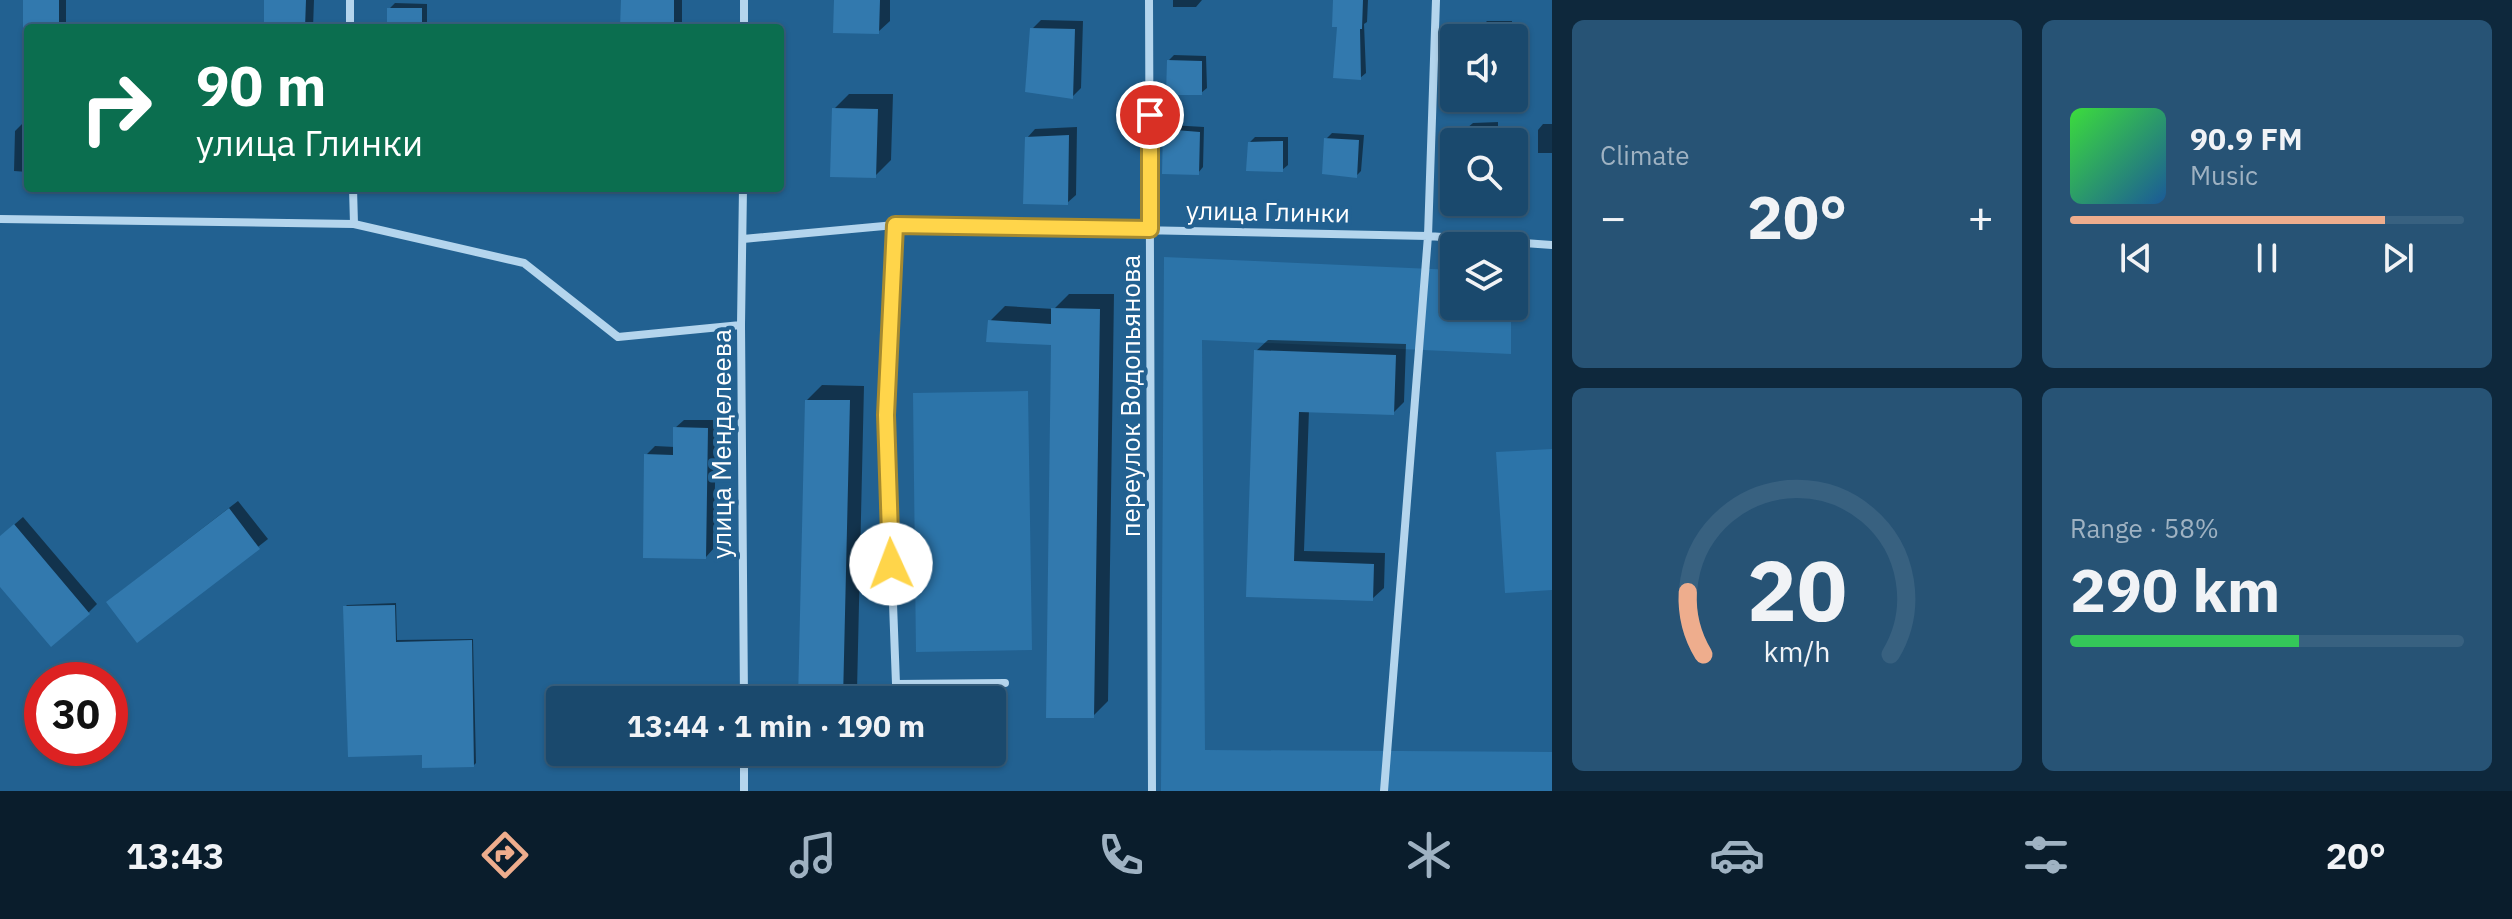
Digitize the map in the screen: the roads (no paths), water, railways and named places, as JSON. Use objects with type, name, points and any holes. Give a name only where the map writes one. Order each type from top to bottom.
[{"type":"street","points":[[350,0],[350,24]]},
{"type":"street","points":[[744,0],[744,24]]},
{"type":"street","name":"переулок Водопьянова","points":[[1149,0],[1152,791]]},
{"type":"street","points":[[1384,791],[1428,236],[1436,0]]},
{"type":"street","points":[[353,192],[354,224]]},
{"type":"street","name":"улица Менделеева","points":[[743,192],[744,686]]},
{"type":"street","points":[[0,219],[354,224],[524,263],[618,337],[741,325]]},
{"type":"street","points":[[895,225],[886,415],[896,684],[1005,683]]},
{"type":"street","name":"улица Глинки","points":[[743,239],[895,225],[1428,236],[1552,245]]},
{"type":"street","points":[[744,766],[744,791]]}]
